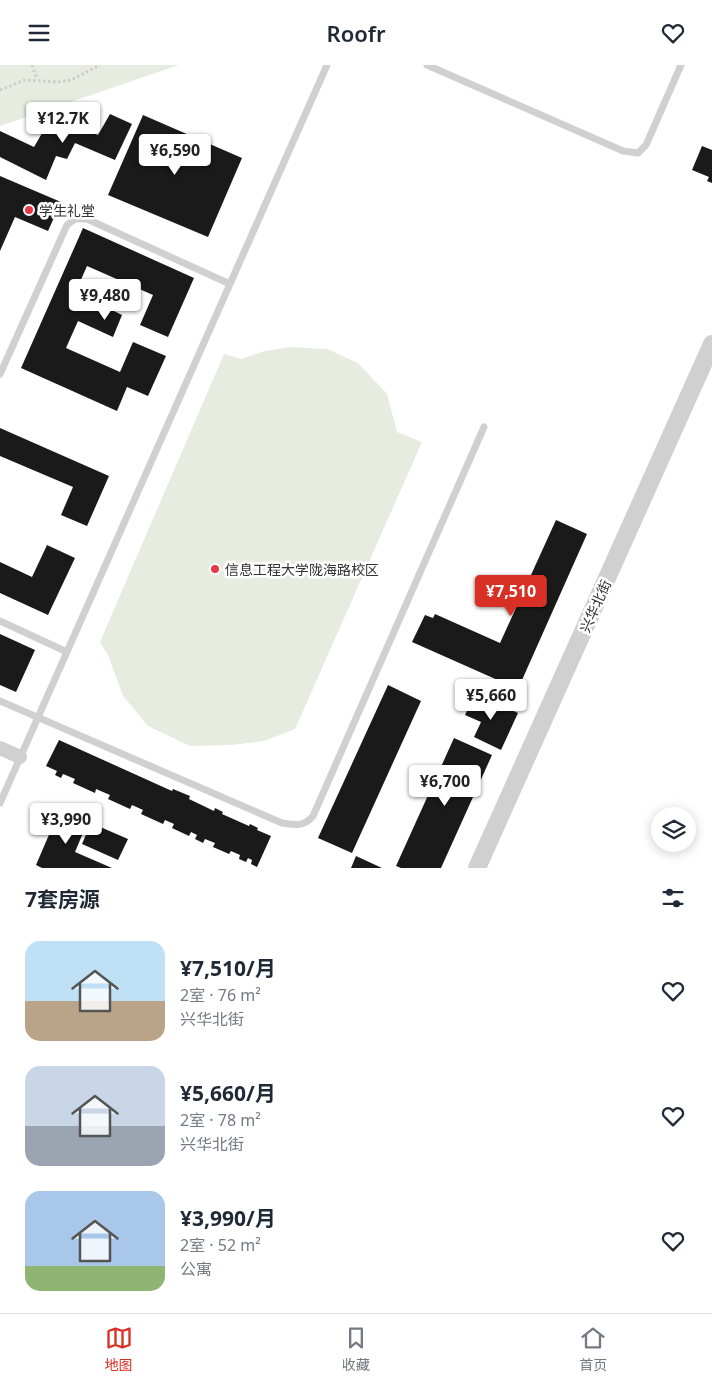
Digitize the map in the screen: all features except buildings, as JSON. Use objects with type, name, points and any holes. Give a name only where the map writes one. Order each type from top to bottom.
[{"type":"street","name":"兴华北街","points":[[478,868],[712,344]]},
{"type":"street","points":[[0,748],[20,757]]},
{"type":"lane","points":[[0,803],[327,65]]},
{"type":"lane","points":[[427,65],[623,151],[638,153],[646,145],[682,65]]},
{"type":"lane","points":[[0,374],[67,225],[75,219],[87,219],[230,284]]},
{"type":"lane","points":[[0,701],[282,823],[298,825],[308,822],[313,816],[484,427]]},
{"type":"lane","points":[[0,621],[67,652]]},
{"type":"path","points":[[32,65],[37,79]]},
{"type":"path","points":[[0,89],[25,80],[37,79],[58,82],[71,80],[100,65]]},
{"type":"shaded area","points":[[0,65],[179,65],[0,126]]},
{"type":"shaded area","points":[[291,347],[327,349],[358,363],[387,394],[397,432],[422,442],[295,729],[264,741],[231,745],[190,746],[148,726],[123,696],[108,655],[100,642],[224,354],[241,359],[265,351]]},
{"type":"place","name":"学生礼堂","points":[[29,210]]},
{"type":"place","name":"信息工程大学陇海路校区","points":[[215,569]]}]
